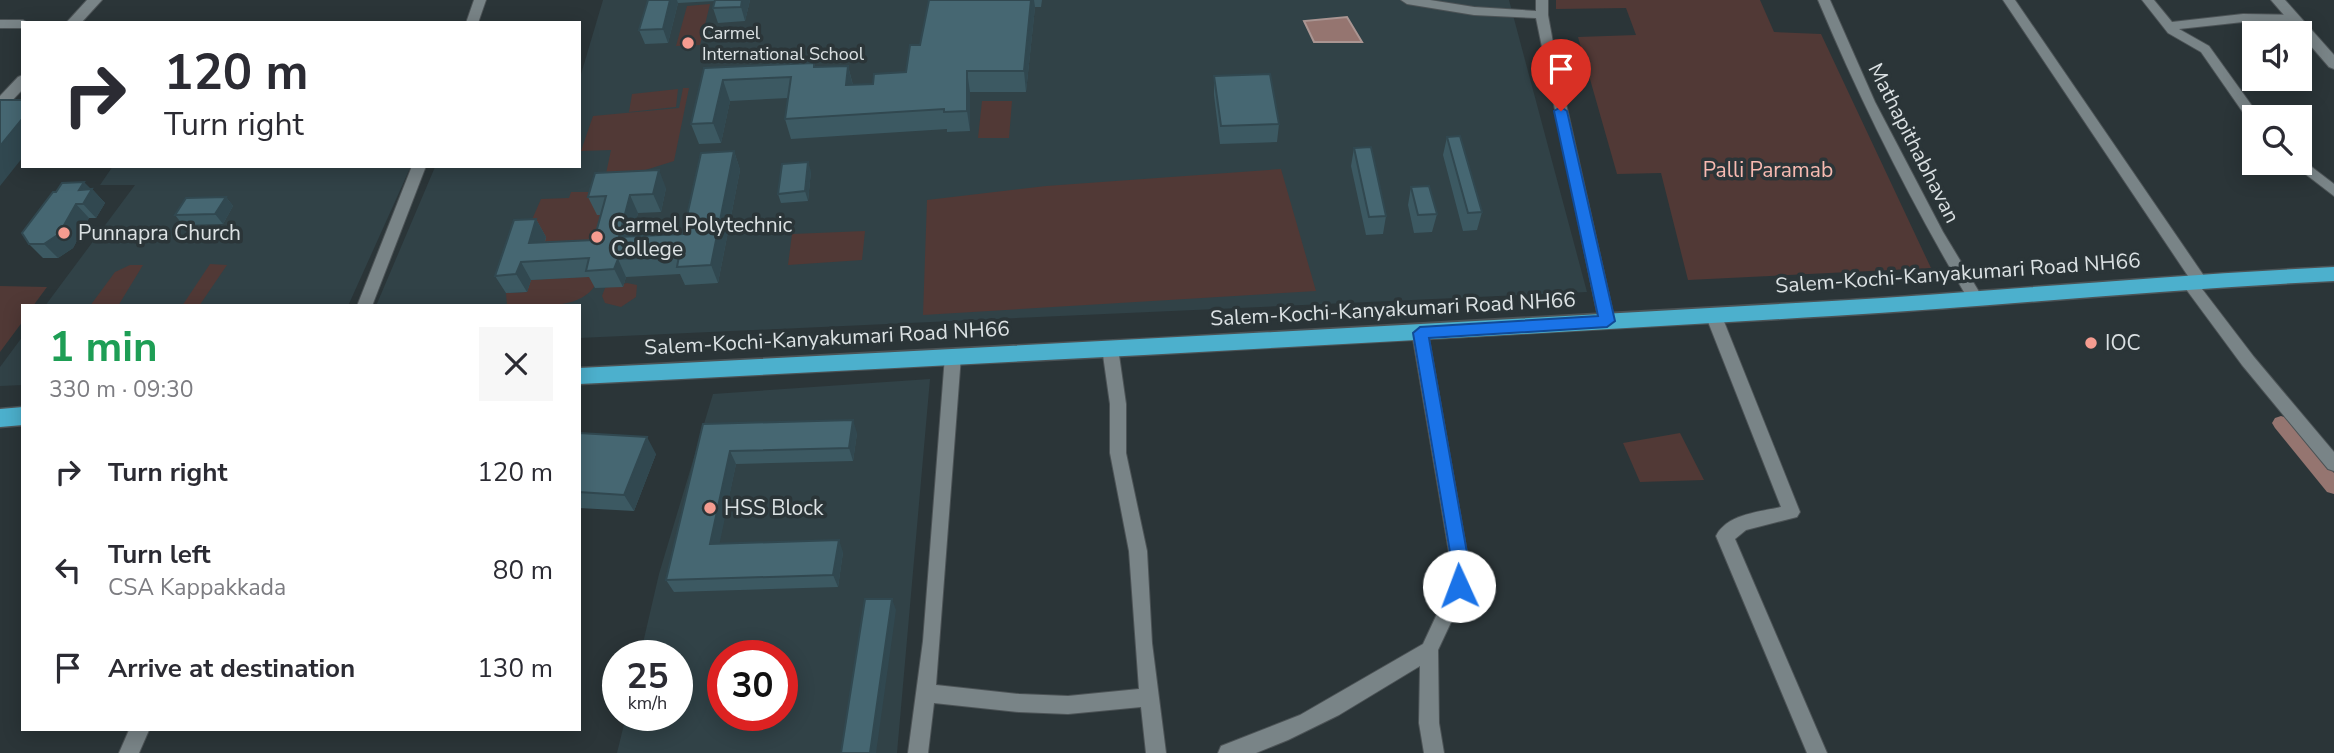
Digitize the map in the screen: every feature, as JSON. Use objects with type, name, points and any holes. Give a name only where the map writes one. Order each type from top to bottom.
[{"type":"highway","name":"Salem-Kochi-Kanyakumari Road NH66","points":[[581,376],[1420,333],[1976,300],[2193,281],[2334,274]]},
{"type":"highway","points":[[0,418],[21,416]]},
{"type":"street","points":[[75,21],[95,0]]},
{"type":"street","points":[[473,21],[480,0]]},
{"type":"street","points":[[1407,0],[1474,11],[1542,15]]},
{"type":"street","points":[[1542,0],[1542,15],[1599,294],[1607,321]]},
{"type":"street","name":"Mathapithabhavan","points":[[1824,0],[1868,102],[1936,233],[1976,300]]},
{"type":"street","points":[[2010,0],[2248,361],[2334,464]]},
{"type":"street","points":[[2148,0],[2168,26],[2205,49],[2245,105]]},
{"type":"street","points":[[2278,0],[2334,64]]},
{"type":"street","points":[[2168,26],[2243,19],[2294,18]]},
{"type":"street","points":[[0,24],[21,24]]},
{"type":"street","points":[[0,105],[21,82]]},
{"type":"street","points":[[365,304],[418,168]]},
{"type":"street","points":[[2312,173],[2334,191]]},
{"type":"street","points":[[1713,314],[1791,512],[1741,524],[1725,536],[1817,753]]},
{"type":"street","points":[[1420,333],[1460,564],[1459,586],[1429,650],[1429,723],[1434,753]]},
{"type":"street","points":[[1110,348],[1118,404],[1118,453],[1138,551],[1156,753]]},
{"type":"street","points":[[918,753],[932,641],[953,356]]},
{"type":"street","points":[[1228,753],[1265,742],[1429,650]]},
{"type":"street","points":[[925,693],[1019,704],[1068,705],[1149,697]]},
{"type":"street","points":[[129,753],[139,731]]},
{"type":"shaded area","points":[[603,0],[1509,0],[1587,292],[581,338],[581,304],[377,304],[435,168],[581,168],[581,74]]},
{"type":"shaded area","points":[[1347,17],[1362,42],[1314,42],[1304,21]]},
{"type":"shaded area","points":[[112,168],[410,168],[349,304],[46,304],[135,185],[100,185]]},
{"type":"shaded area","points":[[21,339],[21,385],[0,386],[0,367]]},
{"type":"shaded area","points":[[930,379],[897,753],[617,753],[622,731],[693,731],[693,640],[644,640],[659,574],[713,394]]},
{"type":"green space","name":"Palli Paramab","points":[[1556,0],[1760,0],[1774,32],[1821,34],[1931,268],[1688,280],[1661,173],[1617,174],[1578,37],[1636,35],[1626,8],[1556,9]]},
{"type":"green space","points":[[710,4],[700,45],[676,46],[687,6]]},
{"type":"green space","points":[[683,88],[689,88],[674,161],[604,183],[611,150],[581,151],[593,116],[679,108]]},
{"type":"green space","points":[[678,89],[676,107],[629,112],[632,94]]},
{"type":"green space","points":[[982,101],[1012,101],[1009,138],[978,138]]},
{"type":"green space","points":[[1281,169],[1316,291],[923,315],[927,200],[1046,186]]},
{"type":"green space","points":[[571,192],[604,192],[615,214],[603,258],[524,238],[541,199],[569,198]]},
{"type":"green space","points":[[865,231],[862,260],[788,265],[792,234]]},
{"type":"green space","points":[[210,264],[227,265],[200,304],[183,304]]},
{"type":"green space","points":[[130,265],[143,265],[119,304],[91,304],[115,272]]},
{"type":"green space","points":[[599,276],[585,296],[573,301],[560,304],[507,304],[506,293],[527,292],[531,280]]},
{"type":"green space","points":[[627,283],[637,285],[636,297],[621,307],[605,303],[602,296],[605,288]]},
{"type":"green space","points":[[0,286],[47,287],[34,304],[21,304],[21,324],[0,352]]},
{"type":"green space","points":[[1680,433],[1704,480],[1640,482],[1623,443]]},
{"type":"building","points":[[648,0],[670,0],[663,29],[639,30]]},
{"type":"building","points":[[715,0],[742,0],[741,7],[713,8]]},
{"type":"building","points":[[929,0],[1031,0],[1024,71],[967,71],[967,111],[944,112],[944,109],[785,119],[791,77],[723,80],[713,123],[691,124],[704,68],[814,63],[814,67],[848,66],[846,85],[873,84],[874,74],[906,72],[910,45],[920,45]]},
{"type":"building","points":[[1270,74],[1279,124],[1221,126],[1214,76]]},
{"type":"building","points":[[0,100],[21,100],[21,120],[0,146]]},
{"type":"building","points":[[1460,136],[1482,212],[1468,213],[1447,137]]},
{"type":"building","points":[[1371,147],[1386,216],[1369,217],[1354,148]]},
{"type":"building","points":[[734,151],[711,265],[677,267],[679,256],[618,259],[614,269],[586,271],[589,258],[521,262],[516,274],[495,276],[514,220],[536,219],[529,243],[594,240],[606,196],[588,197],[595,173],[659,170],[653,194],[630,195],[619,237],[683,234],[701,153]]},
{"type":"building","points":[[808,162],[805,191],[778,194],[782,164]]},
{"type":"building","points":[[84,182],[79,190],[92,189],[83,204],[76,204],[59,234],[44,244],[29,244],[22,233],[53,192],[56,192],[62,183]]},
{"type":"building","points":[[1429,186],[1437,214],[1418,215],[1411,187]]},
{"type":"building","points":[[226,197],[215,214],[175,215],[186,198]]},
{"type":"building","name":"HSS Block","points":[[853,420],[849,448],[730,451],[710,544],[839,540],[833,575],[666,580],[703,424]]},
{"type":"building","points":[[581,433],[647,437],[624,495],[581,492]]},
{"type":"building","points":[[865,599],[892,599],[870,753],[841,753]]},
{"type":"waterway","points":[[2281,423],[2334,486]]},
{"type":"place","name":"Carmel International School","points":[[688,43]]},
{"type":"place","name":"Punnapra Church","points":[[64,233]]},
{"type":"place","name":"Carmel Polytechnic College","points":[[597,237]]},
{"type":"place","name":"IOC","points":[[2091,343]]},
{"type":"place","name":"HSS Block","points":[[710,508]]},
{"type":"route","points":[[1459,586],[1460,564],[1420,333],[1607,321],[1561,111]]}]
